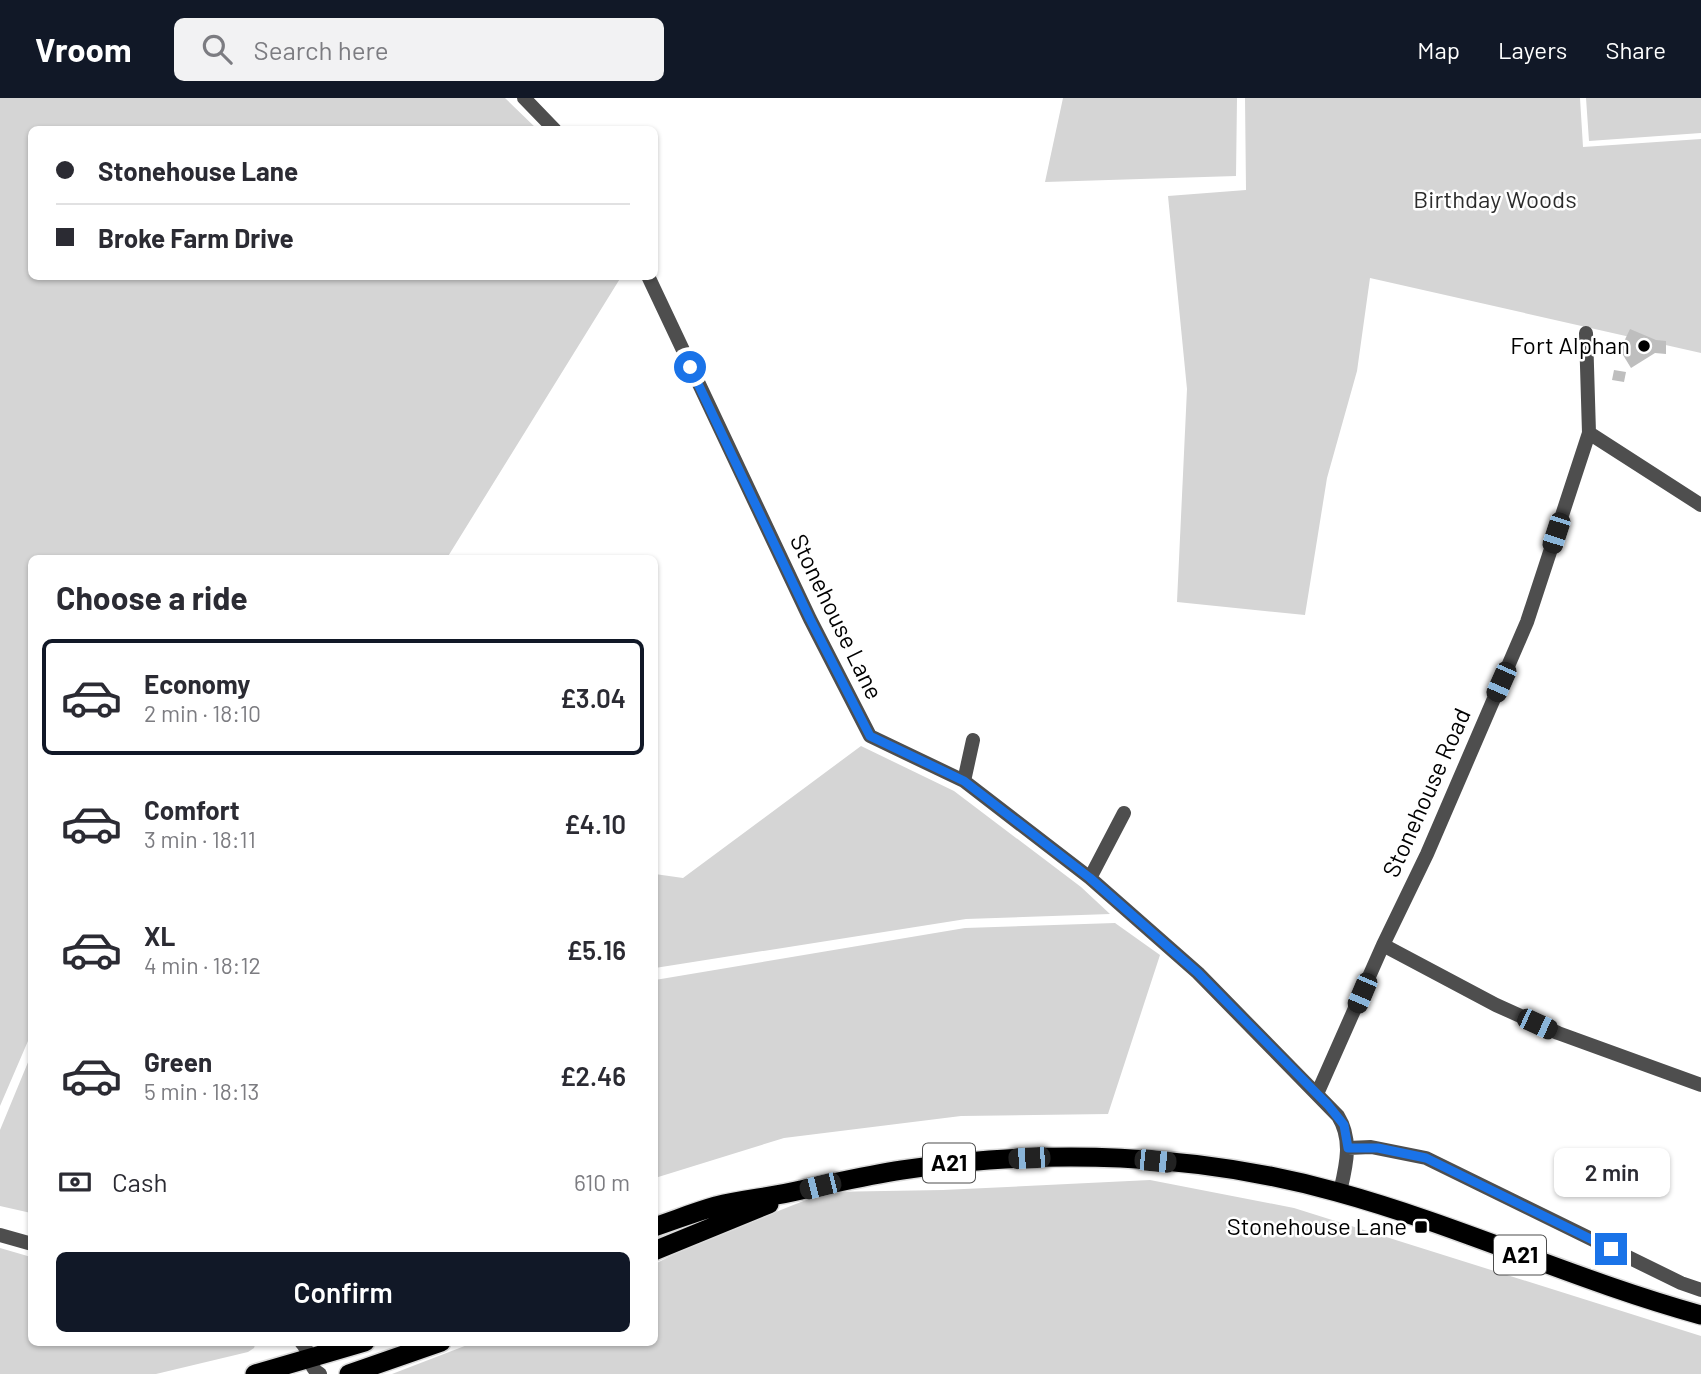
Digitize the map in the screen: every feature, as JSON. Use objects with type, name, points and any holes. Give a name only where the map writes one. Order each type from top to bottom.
[{"type":"highway","name":"A21","points":[[658,1226],[715,1206],[872,1174],[983,1160],[1062,1157],[1129,1159],[1206,1166],[1340,1192],[1418,1217],[1605,1286],[1701,1315]]},
{"type":"highway","name":"A21","points":[[658,1249],[799,1191]]},
{"type":"highway","points":[[255,1374],[352,1346]]},
{"type":"highway","points":[[349,1374],[430,1346]]},
{"type":"street","points":[[524,98],[551,126]]},
{"type":"street","name":"Stonehouse Lane","points":[[650,280],[810,619],[870,736],[964,781],[1090,878],[1198,973],[1317,1094],[1344,1125],[1348,1148]]},
{"type":"street","name":"Stonehouse Road","points":[[1317,1094],[1427,854],[1527,622],[1589,433],[1586,333]]},
{"type":"street","points":[[1589,433],[1701,505]]},
{"type":"street","points":[[964,781],[973,740]]},
{"type":"street","points":[[1090,878],[1124,813]]},
{"type":"street","points":[[1383,945],[1496,1005],[1558,1033],[1701,1085]]},
{"type":"street","points":[[1340,1192],[1348,1148],[1378,1148],[1426,1158],[1681,1283],[1701,1290]]},
{"type":"street","points":[[0,1236],[28,1243]]},
{"type":"green space","points":[[0,98],[505,98],[534,126],[28,126],[28,280],[619,280],[449,555],[28,555],[28,1041],[0,1106]]},
{"type":"green space","points":[[1063,98],[1237,98],[1236,176],[1045,182]]},
{"type":"green space","name":"Birthday Woods","points":[[1245,98],[1580,98],[1583,147],[1701,139],[1701,353],[1370,278],[1357,371],[1327,478],[1305,615],[1177,602],[1187,389],[1168,196],[1246,190]]},
{"type":"green space","points":[[1586,98],[1701,98],[1701,133],[1589,141]]},
{"type":"green space","points":[[861,746],[954,791],[1081,887],[1110,914],[966,919],[658,968],[658,874],[683,878]]},
{"type":"green space","points":[[1115,923],[1160,955],[1108,1114],[961,1116],[784,1138],[658,1177],[658,979],[965,928]]},
{"type":"green space","points":[[28,1062],[28,1212],[0,1206],[0,1130]]},
{"type":"green space","points":[[1150,1180],[1294,1208],[1701,1336],[1701,1374],[392,1374],[465,1346],[658,1346],[658,1262],[688,1247],[826,1192],[943,1190]]},
{"type":"green space","points":[[0,1248],[28,1256],[28,1346],[255,1346],[248,1352],[156,1374],[0,1374]]},
{"type":"building","name":"Fort Alphan","points":[[1630,329],[1656,340],[1666,341],[1666,354],[1655,353],[1631,368],[1620,350]]},
{"type":"building","points":[[1614,370],[1626,372],[1624,382],[1612,380]]},
{"type":"place","name":"Fort Alphan","points":[[1644,346]]},
{"type":"place","name":"Stonehouse Lane","points":[[1421,1227]]},
{"type":"route","points":[[690,367],[810,619],[870,736],[964,781],[1090,878],[1198,973],[1328,1105],[1344,1125],[1348,1148],[1371,1147],[1426,1158],[1611,1249]]}]
